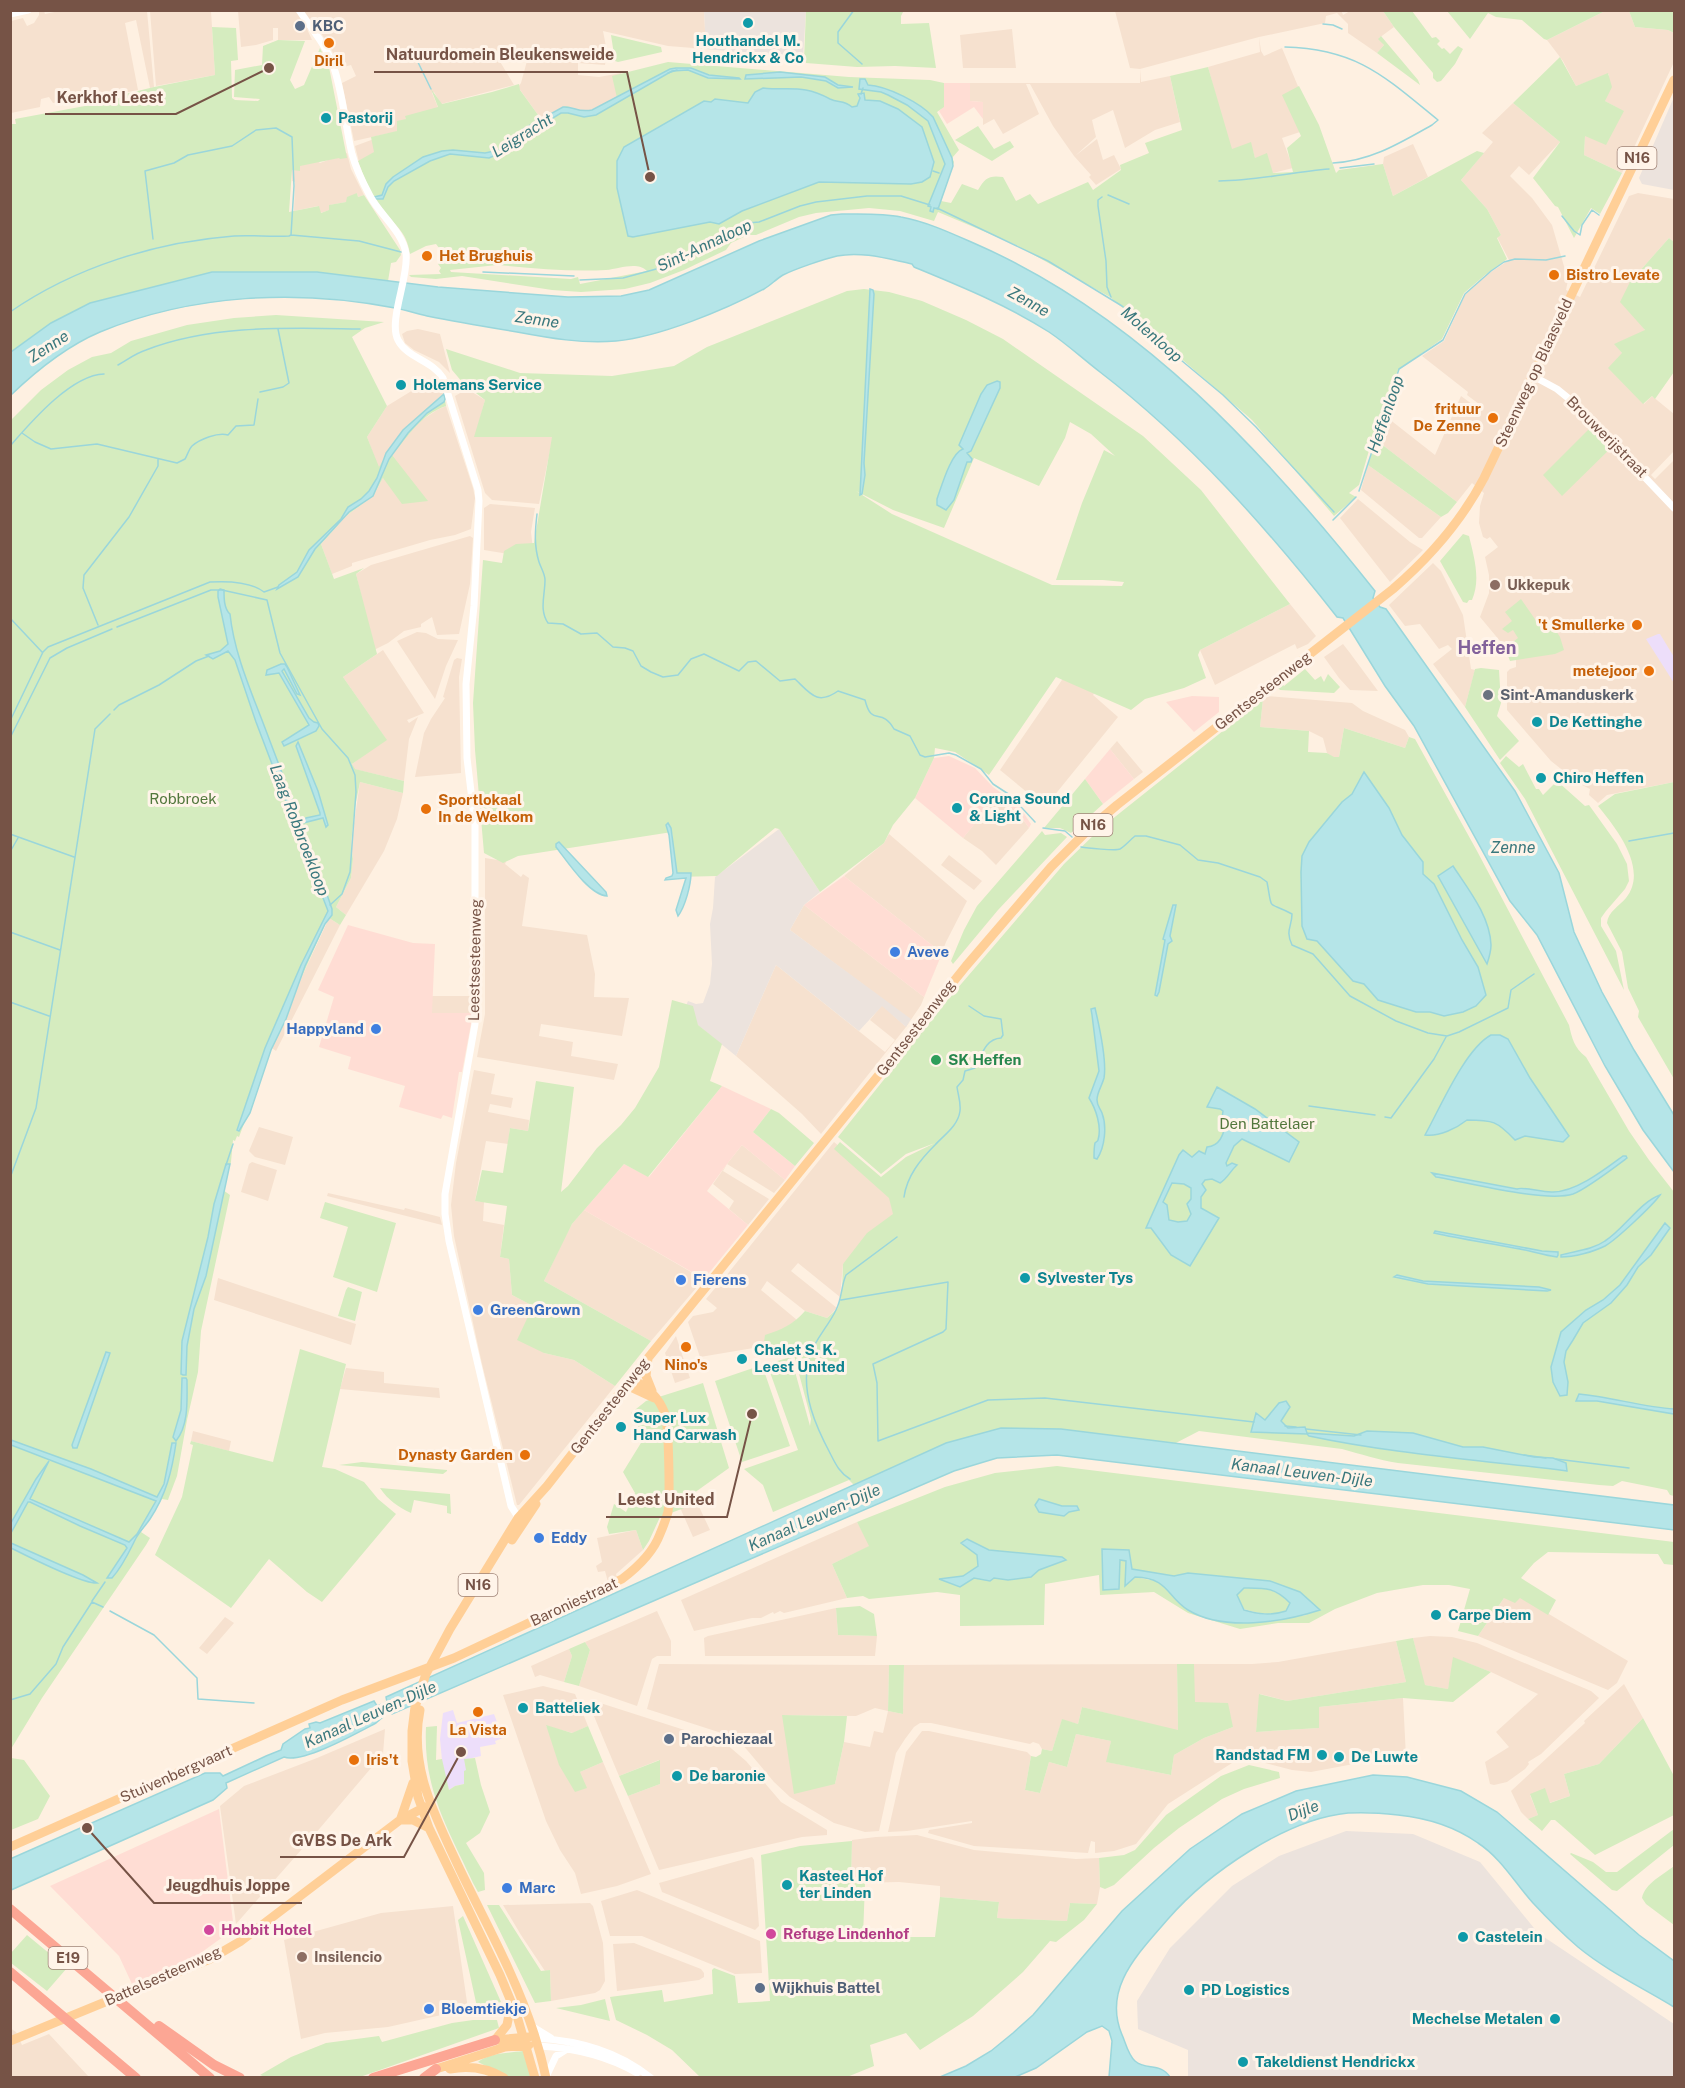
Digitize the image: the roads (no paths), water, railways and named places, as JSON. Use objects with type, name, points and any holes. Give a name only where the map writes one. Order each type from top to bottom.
[{"type":"highway","name":"E19","points":[[10,1909],[206,2074]]},
{"type":"highway","points":[[10,1972],[136,2078]]},
{"type":"highway","points":[[140,2019],[157,2024],[214,2065],[240,2078]]},
{"type":"highway","points":[[373,2078],[495,2040]]},
{"type":"highway","points":[[424,2078],[436,2069]]},
{"type":"main road","name":"Steenweg op Blaasveld","points":[[1343,628],[1425,560],[1463,516],[1484,478],[1674,80]]},
{"type":"main road","name":"Gentsesteenweg","points":[[426,1807],[415,1730],[418,1696],[442,1650],[520,1521],[547,1486],[628,1382],[961,971],[1051,867],[1117,805],[1343,628]]},
{"type":"main road","name":"Baroniestraat","points":[[342,1700],[454,1658],[622,1579],[633,1571],[655,1544],[668,1510],[667,1424],[663,1409],[646,1376],[648,1358]]},
{"type":"main road","points":[[628,1382],[654,1395]]},
{"type":"main road","name":"Gentsesteenweg","points":[[426,1807],[414,1780],[411,1749],[421,1706],[442,1650]]},
{"type":"main road","name":"Stuivenbergvaart","points":[[10,1847],[342,1700]]},
{"type":"main road","points":[[414,1780],[400,1820],[413,1820],[429,1828]]},
{"type":"main road","name":"Battelsesteenweg","points":[[10,2041],[210,1959],[241,1941],[400,1820],[426,1807]]},
{"type":"main road","name":"N16","points":[[426,1807],[429,1828],[467,1895],[477,1906],[510,1971],[533,2026],[546,2077]]},
{"type":"main road","name":"N16","points":[[426,1807],[467,1895],[467,1906],[511,2002],[513,2016],[524,2040],[535,2078]]},
{"type":"main road","points":[[495,2040],[513,2016]]},
{"type":"main road","points":[[495,2040],[538,2042]]},
{"type":"main road","points":[[436,2069],[524,2040]]},
{"type":"main road","points":[[436,2069],[442,2071],[459,2067],[476,2067],[489,2070],[504,2078]]},
{"type":"street","points":[[10,14],[28,10]]},
{"type":"street","name":"Leestsesteenweg","points":[[299,10],[330,57],[356,165],[374,203],[399,237],[404,248],[406,259],[396,329],[399,342],[409,352],[440,373],[478,490],[474,606],[466,684],[467,758],[475,825],[475,1024],[445,1194],[445,1214],[449,1241],[511,1506],[520,1521]]},
{"type":"street","name":"Brouwerijstraat","points":[[1533,376],[1557,389],[1574,402],[1674,508]]},
{"type":"street","points":[[533,2026],[553,2039],[599,2048],[629,2062],[651,2078]]},
{"type":"street","points":[[538,2042],[553,2039]]},
{"type":"street","points":[[538,2042],[596,2054],[645,2078]]},
{"type":"street","points":[[546,2077],[556,2056],[569,2048]]},
{"type":"water","points":[[676,68],[691,68],[709,75],[740,79],[708,78],[688,70],[672,71],[596,115],[584,117],[561,113],[525,135],[508,150],[489,158],[450,154],[430,161],[394,181],[388,187],[383,199],[374,197],[382,195],[386,184],[393,177],[423,157],[442,151],[485,153],[499,150],[523,129],[563,107],[583,111],[592,110]]},
{"type":"water","points":[[780,72],[825,77],[838,85],[853,87],[838,88],[826,81],[801,77],[745,79],[746,75]]},
{"type":"water","points":[[860,79],[865,79],[868,85],[884,88],[903,96],[933,117],[952,158],[953,166],[938,209],[934,208],[933,212],[928,206],[945,164],[928,121],[907,105],[888,95],[859,89]]},
{"type":"water","points":[[763,88],[812,91],[852,107],[857,106],[860,98],[858,94],[864,93],[865,100],[880,101],[898,109],[922,127],[934,162],[930,177],[922,182],[911,184],[819,182],[742,211],[719,224],[710,222],[633,237],[628,236],[617,188],[617,161],[624,147],[704,101],[711,102],[715,99],[748,103],[755,92]]},
{"type":"water","name":"Zenne","points":[[831,215],[887,215],[921,222],[978,245],[1037,275],[1093,310],[1147,350],[1197,394],[1290,489],[1375,591],[1373,598],[1380,607],[1386,609],[1515,791],[1559,873],[1574,932],[1602,992],[1674,1115],[1674,1172],[1643,1130],[1605,1066],[1537,935],[1510,901],[1414,726],[1385,686],[1343,618],[1337,617],[1255,518],[1165,427],[1056,337],[1017,313],[983,296],[914,267],[912,264],[875,256],[856,254],[837,256],[788,273],[764,289],[711,314],[652,334],[604,342],[541,336],[358,302],[283,297],[245,299],[171,310],[135,319],[100,332],[52,360],[11,395],[11,352],[51,323],[90,303],[212,272],[317,272],[438,287],[568,297],[621,296],[649,290],[759,241]]},
{"type":"water","points":[[870,289],[874,294],[865,475],[860,495]]},
{"type":"water","points":[[1000,382],[1000,388],[971,451],[967,453],[972,459],[971,462],[967,462],[954,500],[946,510],[937,505],[944,478],[951,463],[963,449],[959,445],[981,394],[987,385]]},
{"type":"water","points":[[444,394],[444,402],[427,413],[408,433],[389,459],[373,496],[349,512],[315,549],[298,577],[277,589],[297,572],[309,550],[341,519],[348,507],[369,491],[377,478],[386,453],[403,430]]},
{"type":"water","points":[[220,589],[224,590],[225,606],[230,614],[235,643],[244,672],[332,909],[332,915],[325,924],[305,966],[286,1019],[271,1050],[250,1113],[239,1131],[237,1130],[265,1048],[301,965],[328,911],[256,722],[235,660],[228,651],[213,659],[206,655],[220,651],[228,644],[218,597]]},
{"type":"water","points":[[281,664],[287,667],[300,695],[297,694],[284,669],[282,671],[309,718],[319,726],[316,731],[284,746],[282,742],[309,725],[279,673],[266,675],[267,670]]},
{"type":"water","points":[[298,742],[318,791],[328,825],[326,827],[323,818],[303,823],[306,818],[320,815],[320,813],[296,746]]},
{"type":"water","points":[[1364,772],[1389,808],[1402,835],[1423,862],[1423,874],[1434,884],[1478,967],[1486,995],[1476,1006],[1463,1012],[1444,1016],[1430,1012],[1416,1012],[1378,1000],[1364,984],[1353,981],[1317,941],[1307,939],[1302,926],[1302,856],[1309,842],[1342,802],[1352,794]]},
{"type":"water","points":[[668,823],[671,828],[677,873],[691,873],[687,896],[678,916],[676,910],[686,878],[665,880],[673,873],[666,825]]},
{"type":"water","points":[[559,842],[606,892],[607,896],[586,884],[556,847]]},
{"type":"water","points":[[1453,866],[1477,903],[1487,924],[1491,945],[1487,964],[1438,876]]},
{"type":"water","points":[[1173,905],[1176,905],[1170,936],[1172,941],[1168,944],[1157,996],[1155,995],[1165,940],[1163,939]]},
{"type":"water","points":[[1095,1008],[1105,1071],[1097,1100],[1104,1118],[1104,1136],[1102,1149],[1097,1159],[1094,1158],[1094,1150],[1099,1135],[1099,1124],[1089,1098],[1099,1071],[1091,1009]]},
{"type":"water","points":[[1491,1035],[1500,1035],[1508,1039],[1530,1078],[1569,1136],[1563,1142],[1525,1136],[1515,1140],[1494,1123],[1476,1120],[1467,1120],[1442,1133],[1425,1135],[1463,1066],[1481,1042]]},
{"type":"water","points":[[1217,1087],[1255,1109],[1299,1142],[1289,1162],[1242,1139],[1234,1146],[1226,1163],[1227,1166],[1232,1163],[1237,1165],[1220,1183],[1212,1179],[1205,1180],[1202,1184],[1206,1190],[1201,1197],[1201,1208],[1219,1218],[1190,1266],[1171,1255],[1151,1228],[1146,1228],[1183,1150],[1192,1157],[1199,1151],[1205,1154],[1207,1147],[1215,1145],[1222,1136],[1226,1124],[1222,1118],[1223,1111],[1207,1107]],"holes":[[[1172,1183],[1184,1184],[1191,1188],[1191,1199],[1187,1204],[1191,1214],[1187,1221],[1169,1220],[1167,1205],[1163,1202]]]},
{"type":"water","points":[[1623,1156],[1627,1158],[1585,1188],[1573,1194],[1560,1196],[1506,1191],[1436,1177],[1432,1173],[1517,1189],[1553,1192],[1580,1184],[1599,1174]]},
{"type":"water","points":[[226,1164],[230,1164],[206,1276],[194,1309],[187,1346],[186,1375],[183,1375],[181,1374],[182,1341],[214,1204]]},
{"type":"water","points":[[1660,1195],[1634,1222],[1605,1246],[1583,1254],[1561,1257],[1561,1255],[1589,1248],[1605,1241],[1646,1203]]},
{"type":"water","points":[[1665,1223],[1670,1228],[1651,1255],[1638,1267],[1627,1285],[1611,1303],[1583,1323],[1566,1351],[1564,1362],[1568,1382],[1567,1395],[1560,1396],[1553,1382],[1551,1367],[1561,1332],[1620,1285]]},
{"type":"water","points":[[1435,1231],[1558,1252],[1558,1255],[1557,1257],[1551,1256],[1434,1233]]},
{"type":"water","points":[[1397,1275],[1423,1281],[1539,1287],[1551,1290],[1428,1284],[1394,1277]]},
{"type":"water","points":[[106,1352],[110,1353],[77,1448],[73,1448],[72,1445]]},
{"type":"water","points":[[182,1378],[187,1380],[186,1412],[183,1428],[176,1441],[173,1437],[181,1410]]},
{"type":"water","points":[[1579,1394],[1674,1409],[1674,1414],[1597,1401],[1576,1401]]},
{"type":"water","points":[[1286,1401],[1290,1407],[1281,1421],[1288,1428],[1305,1427],[1307,1433],[1354,1436],[1367,1431],[1413,1433],[1463,1447],[1483,1447],[1534,1457],[1553,1458],[1566,1463],[1567,1471],[1373,1448],[1307,1434],[1251,1432],[1256,1413],[1265,1420],[1279,1403]]},
{"type":"water","name":"Kanaal Leuven-Dijle","points":[[1001,1428],[1061,1429],[1674,1505],[1674,1530],[1057,1455],[997,1458],[954,1471],[392,1714],[391,1711],[383,1713],[383,1717],[376,1723],[343,1740],[303,1756],[284,1757],[226,1783],[227,1788],[213,1800],[11,1890],[10,1859],[205,1773],[220,1773],[223,1776],[281,1750],[283,1744],[310,1728],[309,1724],[320,1723],[374,1701],[377,1706],[387,1702],[386,1697],[946,1443]]},
{"type":"water","points":[[11,1440],[91,1469],[157,1497],[164,1484],[172,1443],[176,1443],[170,1473],[160,1501],[136,1538],[123,1564],[112,1578],[107,1578],[127,1548],[125,1545],[30,1502],[11,1533],[11,1523],[36,1479],[49,1461],[30,1499],[129,1542],[137,1534],[156,1501],[11,1445]]},
{"type":"water","points":[[1039,1499],[1062,1506],[1077,1506],[1079,1510],[1069,1512],[1064,1516],[1039,1512],[1035,1505]]},
{"type":"water","points":[[967,1539],[989,1550],[1062,1557],[1066,1560],[1039,1570],[1031,1577],[1008,1580],[994,1578],[990,1581],[974,1578],[960,1587],[939,1579],[963,1576],[978,1566],[977,1555],[961,1543]]},
{"type":"water","points":[[11,1543],[97,1583],[79,1579],[41,1563],[11,1548]]},
{"type":"water","points":[[1102,1549],[1129,1550],[1132,1569],[1174,1576],[1188,1573],[1270,1581],[1300,1592],[1320,1610],[1289,1618],[1254,1623],[1236,1623],[1202,1617],[1181,1605],[1161,1584],[1155,1581],[1135,1577],[1125,1586],[1126,1561],[1120,1560],[1119,1589],[1103,1590]],"holes":[[[1244,1588],[1269,1590],[1279,1594],[1290,1603],[1286,1611],[1275,1614],[1244,1610],[1237,1595]]]},
{"type":"water","name":"Dijle","points":[[1373,1775],[1407,1777],[1461,1791],[1497,1812],[1639,1935],[1674,1961],[1674,2007],[1613,1972],[1578,1947],[1533,1903],[1494,1856],[1469,1837],[1450,1827],[1419,1818],[1379,1813],[1348,1813],[1324,1817],[1274,1837],[1226,1867],[1185,1901],[1135,1959],[1120,1988],[1117,2020],[1133,2059],[1144,2066],[1162,2070],[1170,2077],[1109,2077],[1112,2041],[1109,2031],[1102,2026],[1087,2032],[1036,2068],[1015,2077],[940,2077],[966,2066],[991,2051],[1033,2015],[1122,1911],[1190,1849],[1242,1814],[1296,1791]]},
{"type":"waterway","points":[[854,10],[838,32],[838,43],[862,64]]},
{"type":"waterway","points":[[1323,24],[1342,29]]},
{"type":"waterway","points":[[1285,47],[1332,53],[1369,68],[1438,120],[1420,132],[1373,155],[1333,163]]},
{"type":"waterway","points":[[413,52],[431,89]]},
{"type":"waterway","name":"Leigracht","points":[[668,73],[677,70]]},
{"type":"waterway","points":[[861,94],[863,88]]},
{"type":"waterway","points":[[153,239],[145,171],[174,163],[188,155],[232,146],[256,130],[276,128],[292,137],[294,186],[291,235]]},
{"type":"waterway","points":[[1340,168],[1374,164]]},
{"type":"waterway","points":[[1219,181],[1247,180],[1329,169]]},
{"type":"waterway","points":[[933,171],[939,173]]},
{"type":"waterway","points":[[1108,195],[1129,204]]},
{"type":"waterway","name":"Sint-Annaloop","points":[[580,280],[623,278],[671,265],[716,243],[722,236],[748,223],[759,222],[816,202],[867,196],[901,196],[930,205]]},
{"type":"waterway","points":[[1102,197],[1098,200],[1098,206],[1106,261],[1107,287],[1111,297]]},
{"type":"waterway","name":"Molenloop","points":[[937,208],[1048,261],[1133,314],[1140,326],[1223,395],[1256,427],[1334,512]]},
{"type":"waterway","points":[[1562,216],[1580,235],[1582,225],[1592,210],[1599,215]]},
{"type":"waterway","points":[[10,312],[61,282],[117,259],[205,239],[291,235],[359,241],[401,252]]},
{"type":"waterway","name":"Heffenloop","points":[[1359,491],[1399,369],[1443,340],[1465,294],[1504,262],[1515,259],[1546,260],[1565,256]]},
{"type":"waterway","name":"Sint-Annaloop","points":[[483,272],[574,276]]},
{"type":"waterway","points":[[118,365],[142,351],[198,336],[252,329],[360,329]]},
{"type":"waterway","points":[[260,392],[283,387],[289,383],[278,329]]},
{"type":"waterway","points":[[10,446],[40,413],[65,391],[91,376],[104,374]]},
{"type":"waterway","points":[[22,433],[51,449],[97,444],[177,463],[185,459],[195,443],[214,435],[228,435],[236,426],[254,425],[258,399]]},
{"type":"waterway","points":[[98,625],[83,588],[84,575],[129,517],[158,466],[158,459]]},
{"type":"waterway","name":"Heffenloop","points":[[1333,520],[1356,497]]},
{"type":"waterway","points":[[537,514],[535,532],[537,556],[545,578],[543,608],[548,623],[563,624],[581,634],[597,633],[613,647],[633,651],[641,666],[663,677],[678,675],[691,659],[704,654],[739,671],[748,662],[756,661],[780,681],[795,679],[814,696],[825,697],[838,691],[865,700],[871,713],[885,719],[894,729],[910,736],[920,755],[925,757],[949,753],[981,769],[993,784],[1010,795],[1035,822]]},
{"type":"waterway","points":[[10,721],[43,652],[48,647],[210,582],[245,584],[264,592],[278,587]]},
{"type":"waterway","points":[[117,627],[211,590],[222,590],[267,600],[280,653],[322,729],[348,758],[355,775],[356,792],[350,872],[342,894],[330,905]]},
{"type":"waterway","points":[[10,618],[42,652]]},
{"type":"waterway","points":[[10,738],[50,658],[67,648],[112,629]]},
{"type":"waterway","points":[[114,710],[196,661],[209,656]]},
{"type":"waterway","name":"Laag Robbroekloop","points":[[10,1178],[36,1108],[95,729],[110,714]]},
{"type":"waterway","points":[[1043,828],[1065,831],[1072,837]]},
{"type":"waterway","points":[[1629,841],[1674,833]]},
{"type":"waterway","points":[[10,834],[74,857]]},
{"type":"waterway","points":[[1081,847],[1117,850],[1135,836],[1146,836],[1180,845],[1198,860],[1218,863],[1260,877],[1267,882],[1272,904],[1292,914],[1289,932],[1292,945],[1313,954],[1350,996],[1396,1021],[1428,1033],[1447,1036],[1508,1008],[1511,990],[1534,974]]},
{"type":"waterway","points":[[10,852],[18,838]]},
{"type":"waterway","points":[[10,932],[60,950]]},
{"type":"waterway","points":[[10,1002],[49,1016]]},
{"type":"waterway","points":[[904,1197],[908,1182],[924,1156],[957,1121],[960,1108],[957,1087],[963,1080],[965,1071],[975,1068],[991,1041],[1003,1035],[1001,1019],[984,1016],[969,1006]]},
{"type":"waterway","points":[[1385,1117],[1391,1118],[1434,1059],[1446,1037]]},
{"type":"waterway","points":[[1309,1106],[1375,1115]]},
{"type":"waterway","name":"Laag Robbroekloop","points":[[226,1165],[233,1144]]},
{"type":"waterway","points":[[850,1479],[837,1465],[815,1421],[808,1396],[809,1358],[814,1345],[838,1306],[846,1275],[897,1237]]},
{"type":"waterway","points":[[841,1300],[948,1282],[946,1329],[873,1364],[877,1383],[878,1441],[988,1400],[1045,1398],[1254,1422]]},
{"type":"waterway","points":[[1285,1426],[1296,1427]]},
{"type":"waterway","points":[[1306,1429],[1361,1435]]},
{"type":"waterway","points":[[1524,1455],[1546,1458]]},
{"type":"waterway","points":[[1556,1459],[1629,1468]]},
{"type":"waterway","points":[[92,1601],[105,1582]]},
{"type":"waterway","points":[[10,1700],[30,1694],[56,1664],[63,1647],[92,1602],[103,1607]]},
{"type":"waterway","points":[[110,1611],[154,1635],[197,1678],[198,1699],[254,1703]]},
{"type":"place","name":"Houthandel M. Hendrickx & Co","points":[[748,23]]},
{"type":"place","name":"KBC","points":[[300,26]]},
{"type":"place","name":"Diril","points":[[329,43]]},
{"type":"place","name":"Kerkhof Leest","points":[[269,68]]},
{"type":"place","name":"Pastorij","points":[[326,118]]},
{"type":"place","name":"Natuurdomein Bleukensweide","points":[[650,177]]},
{"type":"place","name":"Het Brughuis","points":[[427,256]]},
{"type":"place","name":"Bistro Levate","points":[[1554,275]]},
{"type":"place","name":"Holemans Service","points":[[401,385]]},
{"type":"place","name":"frituur De Zenne","points":[[1493,418]]},
{"type":"place","name":"Ukkepuk","points":[[1495,585]]},
{"type":"place","name":"'t Smullerke","points":[[1637,625]]},
{"type":"place","name":"metejoor","points":[[1649,671]]},
{"type":"place","name":"Sint-Amanduskerk","points":[[1488,695]]},
{"type":"place","name":"De Kettinghe","points":[[1537,722]]},
{"type":"place","name":"Chiro Heffen","points":[[1541,778]]},
{"type":"place","name":"Coruna Sound & Light","points":[[957,808]]},
{"type":"place","name":"Sportlokaal In de Welkom","points":[[426,809]]},
{"type":"place","name":"Aveve","points":[[895,952]]},
{"type":"place","name":"Happyland","points":[[376,1029]]},
{"type":"place","name":"SK Heffen","points":[[936,1060]]},
{"type":"place","name":"Sylvester Tys","points":[[1025,1278]]},
{"type":"place","name":"Fierens","points":[[681,1280]]},
{"type":"place","name":"GreenGrown","points":[[478,1310]]},
{"type":"place","name":"Nino's","points":[[686,1347]]},
{"type":"place","name":"Chalet S. K. Leest United","points":[[742,1359]]},
{"type":"place","name":"Leest United","points":[[752,1414]]},
{"type":"place","name":"Super Lux Hand Carwash","points":[[621,1427]]},
{"type":"place","name":"Dynasty Garden","points":[[525,1455]]},
{"type":"place","name":"Eddy","points":[[539,1538]]},
{"type":"place","name":"Carpe Diem","points":[[1436,1615]]},
{"type":"place","name":"Batteliek","points":[[523,1708]]},
{"type":"place","name":"La Vista","points":[[478,1712]]},
{"type":"place","name":"Parochiezaal","points":[[669,1739]]},
{"type":"place","name":"GVBS De Ark","points":[[461,1752]]},
{"type":"place","name":"Randstad FM","points":[[1322,1755]]},
{"type":"place","name":"De Luwte","points":[[1339,1757]]},
{"type":"place","name":"Iris't","points":[[354,1760]]},
{"type":"place","name":"De baronie","points":[[677,1776]]},
{"type":"place","name":"Jeugdhuis Joppe","points":[[87,1828]]},
{"type":"place","name":"Kasteel Hof ter Linden","points":[[787,1885]]},
{"type":"place","name":"Marc","points":[[507,1888]]},
{"type":"place","name":"Hobbit Hotel","points":[[209,1930]]},
{"type":"place","name":"Refuge Lindenhof","points":[[771,1934]]},
{"type":"place","name":"Castelein","points":[[1463,1937]]},
{"type":"place","name":"Insilencio","points":[[302,1957]]},
{"type":"place","name":"Wijkhuis Battel","points":[[760,1988]]},
{"type":"place","name":"PD Logistics","points":[[1189,1990]]},
{"type":"place","name":"Bloemtiekje","points":[[429,2009]]},
{"type":"place","name":"Mechelse Metalen","points":[[1555,2019]]},
{"type":"place","name":"Takeldienst Hendrickx","points":[[1243,2062]]},
{"type":"district","name":"Heffen","points":[[1487,648]]},
{"type":"park label","name":"Robbroek","points":[[183,799]]},
{"type":"park label","name":"Den Battelaer","points":[[1267,1124]]}]
